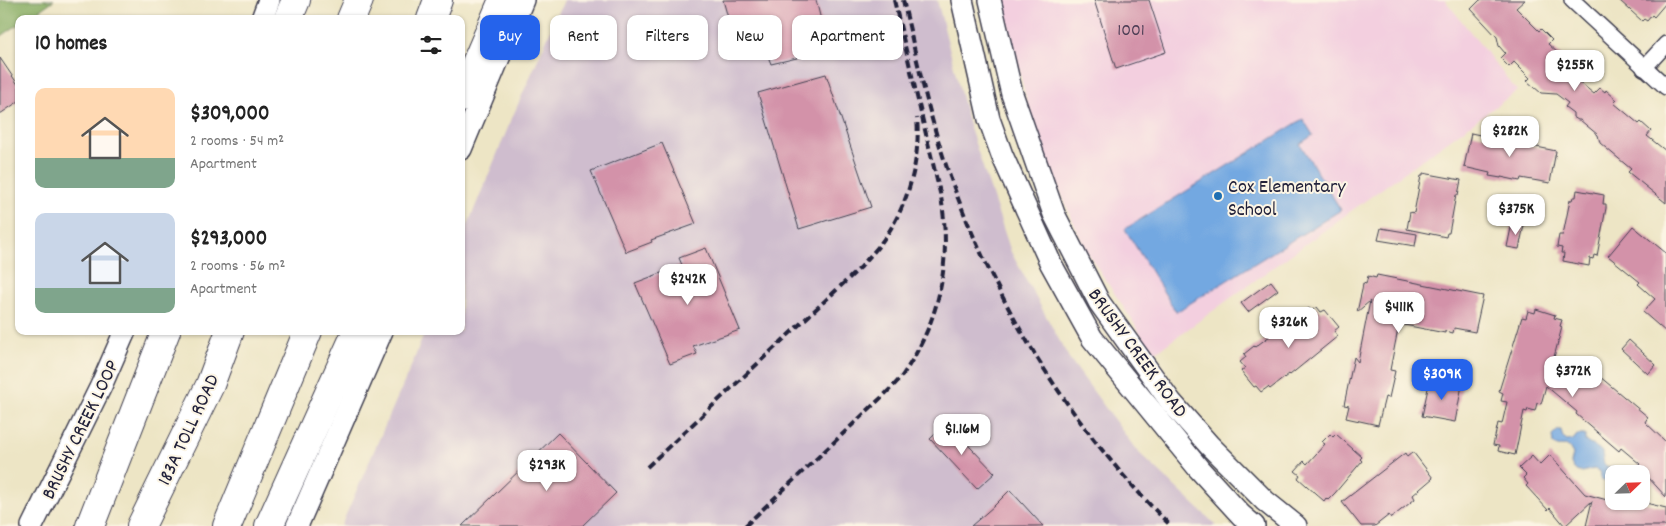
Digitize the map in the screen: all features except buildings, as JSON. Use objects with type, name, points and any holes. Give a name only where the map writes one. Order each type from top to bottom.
[{"type":"highway","points":[[290,15],[296,0]]},
{"type":"highway","points":[[353,15],[359,0]]},
{"type":"highway","points":[[432,15],[438,0]]},
{"type":"highway","points":[[465,89],[503,0]]},
{"type":"highway","points":[[90,526],[164,335]]},
{"type":"highway","name":"183A TOLL ROAD","points":[[141,526],[210,385],[229,335]]},
{"type":"highway","points":[[227,526],[306,335]]},
{"type":"highway","points":[[269,526],[355,335]]},
{"type":"main road","points":[[263,15],[269,0]]},
{"type":"main road","points":[[465,139],[523,0]]},
{"type":"main road","name":"BRUSHY CREEK ROAD","points":[[962,0],[992,128],[1002,155],[1051,264],[1092,338],[1199,469],[1241,515],[1254,526]]},
{"type":"main road","points":[[976,0],[1004,115],[1010,130],[1016,137],[1027,138]]},
{"type":"main road","name":"BRUSHY CREEK ROAD","points":[[990,0],[1012,94],[1054,214],[1099,302],[1171,402],[1209,445],[1265,501],[1296,526]]},
{"type":"main road","name":"BRUSHY CREEK LOOP","points":[[32,526],[101,386],[123,335]]},
{"type":"main road","points":[[298,526],[380,335]]},
{"type":"street","points":[[1572,0],[1666,87]]},
{"type":"street","points":[[1644,68],[1666,44]]},
{"type":"shaded area","points":[[564,0],[937,0],[968,122],[1011,252],[1069,358],[1137,451],[1217,526],[341,526],[423,335],[465,335],[465,231],[512,118],[538,60],[540,60],[540,54],[550,32],[550,60],[617,60],[617,15],[557,15]]},
{"type":"shaded area","name":"Cox Elementary School","points":[[1002,0],[1445,0],[1517,91],[1152,355],[1134,323],[1085,249],[1039,142],[1031,118]]},
{"type":"green space","points":[[0,0],[54,0],[33,15],[15,15],[15,27],[0,37]]},
{"type":"water","points":[[1303,119],[1313,135],[1300,144],[1341,210],[1176,312],[1125,229]]},
{"type":"water","points":[[1558,430],[1561,430],[1563,438],[1567,441],[1573,440],[1577,435],[1585,435],[1585,441],[1602,452],[1605,465],[1605,481],[1601,479],[1599,471],[1595,469],[1578,472],[1573,468],[1571,463],[1573,454],[1569,447],[1553,444],[1552,436]]},
{"type":"railway","points":[[745,526],[897,382],[927,332],[934,311],[944,267],[945,244],[941,197],[894,0]]},
{"type":"railway","points":[[903,0],[926,97],[947,169],[975,239],[996,284],[1046,371],[1074,412],[1136,490],[1171,526]]},
{"type":"railway","points":[[647,467],[861,267],[881,243],[898,215],[910,184],[917,151],[917,118]]},
{"type":"place","name":"Cox Elementary School","points":[[1218,196]]}]
